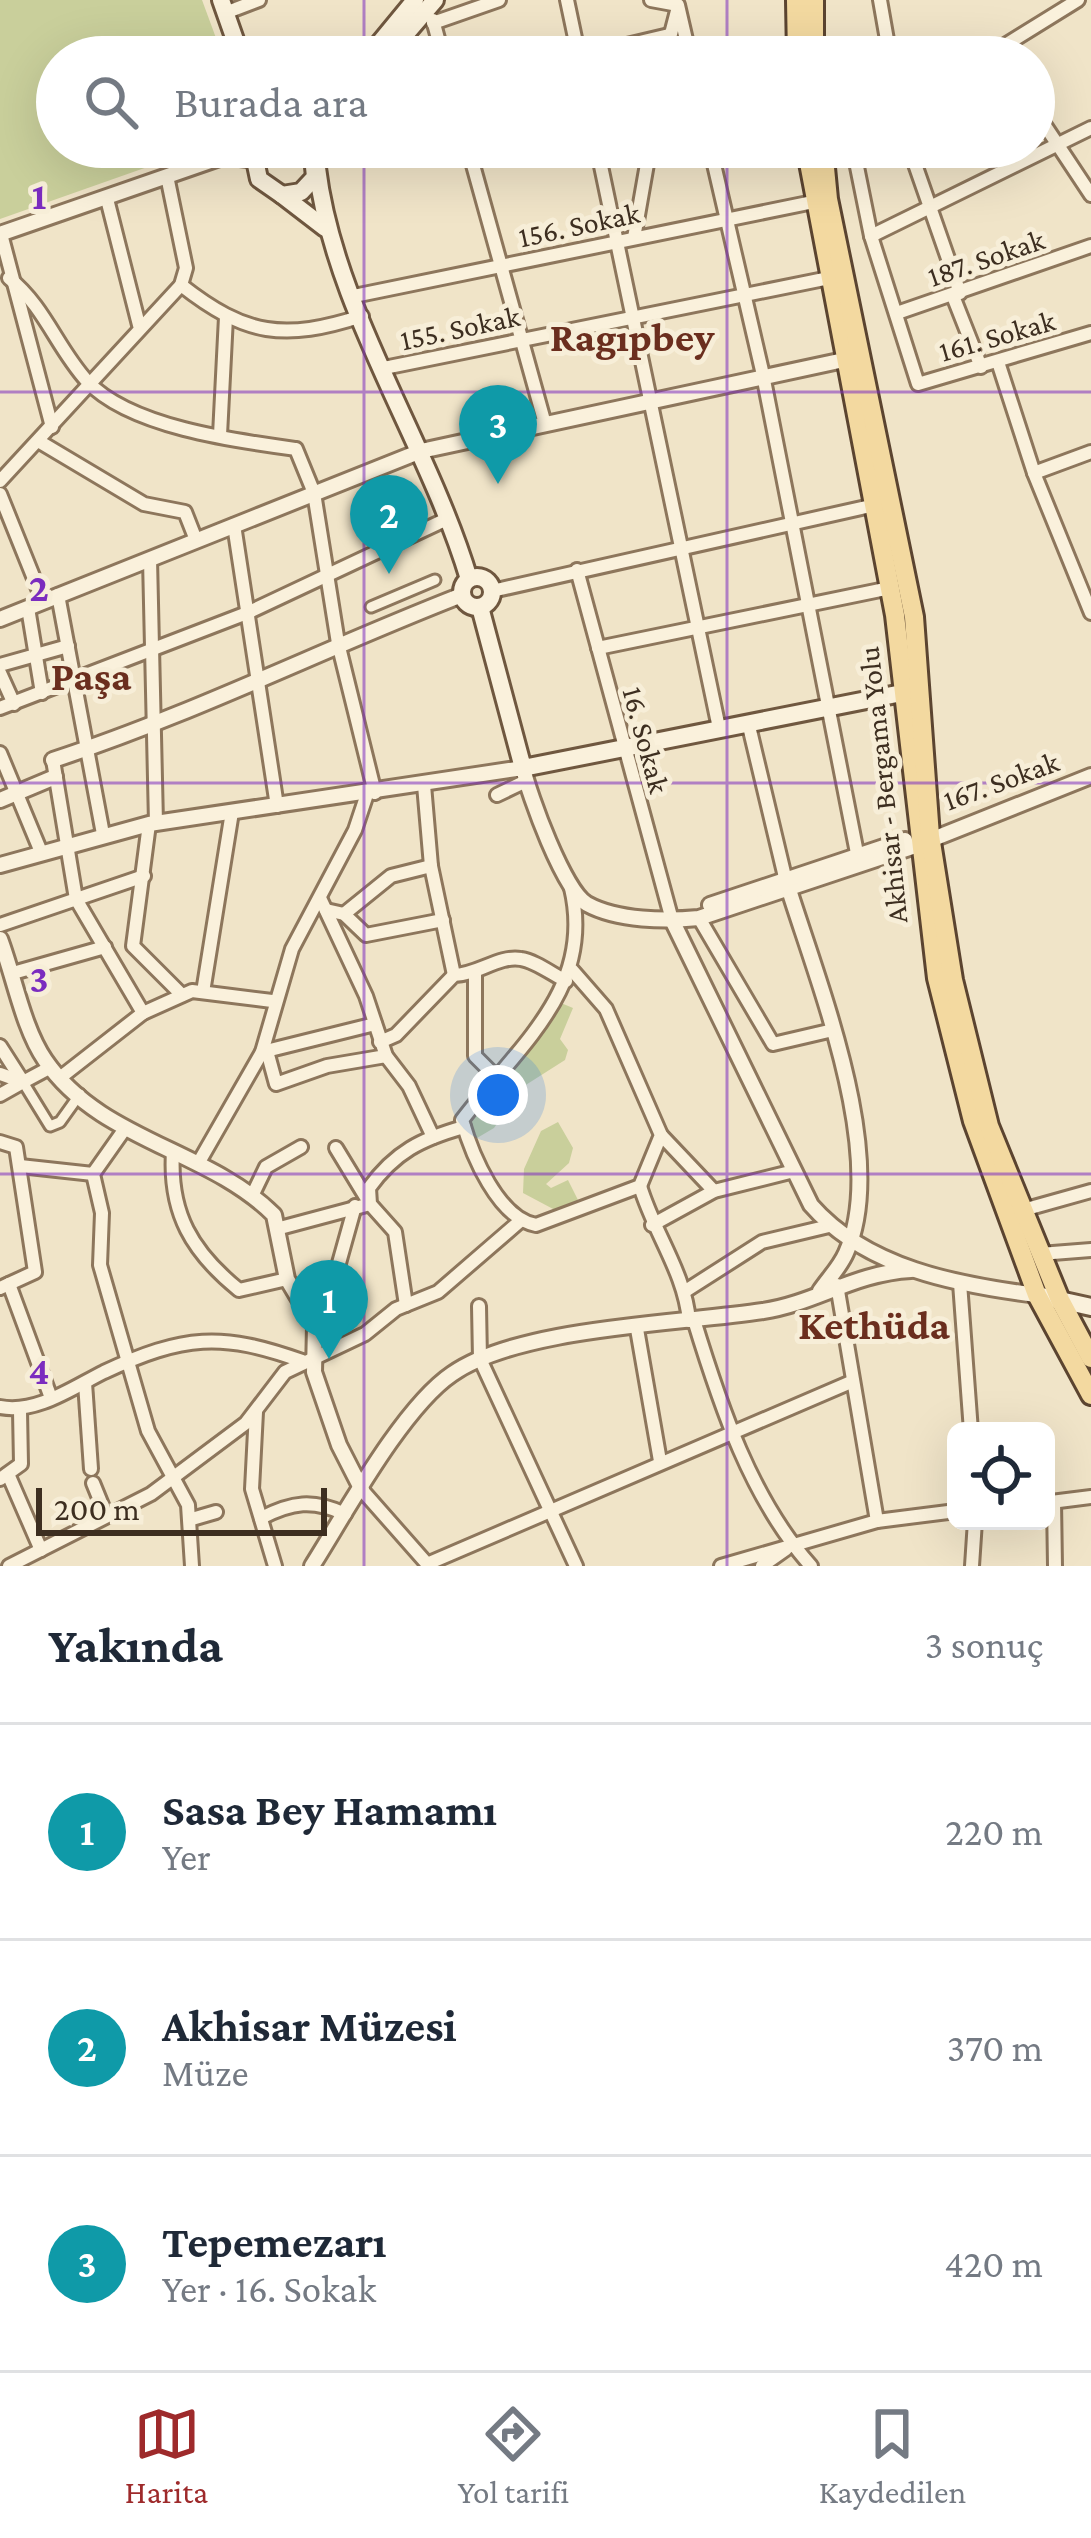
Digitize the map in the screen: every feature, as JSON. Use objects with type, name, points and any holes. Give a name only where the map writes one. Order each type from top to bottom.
[{"type":"main road","points":[[796,0],[797,36]]},
{"type":"main road","points":[[814,0],[814,36]]},
{"type":"main road","points":[[223,6],[234,36]]},
{"type":"main road","points":[[394,36],[428,8]]},
{"type":"main road","points":[[404,36],[428,8]]},
{"type":"main road","points":[[261,168],[265,187],[326,228]]},
{"type":"main road","points":[[282,195],[301,192],[317,168]]},
{"type":"main road","points":[[317,168],[326,228],[448,518],[471,606],[480,607]]},
{"type":"main road","name":"Akhisar - Bergama Yolu","points":[[809,168],[829,278],[855,358],[914,617],[910,691]]},
{"type":"main road","name":"Akhisar - Bergama Yolu","points":[[825,168],[875,505],[910,691],[937,978],[973,1121],[1037,1295],[1091,1395]]},
{"type":"main road","points":[[466,587],[485,579],[492,591],[480,607]]},
{"type":"main road","points":[[480,607],[525,774],[621,747],[910,691]]},
{"type":"main road","name":"Akhisar - Bergama Yolu","points":[[922,839],[989,1126],[1060,1300],[1091,1358]]},
{"type":"main road","points":[[1037,1295],[1091,1307]]},
{"type":"street","points":[[223,6],[259,0]]},
{"type":"street","points":[[428,8],[499,0]]},
{"type":"street","points":[[567,0],[574,36]]},
{"type":"street","points":[[651,0],[679,2]]},
{"type":"street","points":[[880,0],[886,36]]},
{"type":"street","points":[[1023,36],[1078,0]]},
{"type":"street","points":[[665,36],[679,2]]},
{"type":"street","points":[[679,2],[686,36]]},
{"type":"street","points":[[1057,144],[1091,128]]},
{"type":"street","points":[[1055,141],[1091,195]]},
{"type":"street","points":[[52,427],[0,234],[190,168]]},
{"type":"street","points":[[474,168],[545,424]]},
{"type":"street","points":[[601,168],[719,728]]},
{"type":"street","points":[[634,238],[646,168]]},
{"type":"street","points":[[715,168],[763,375],[857,853]]},
{"type":"street","points":[[857,168],[871,236],[896,314]]},
{"type":"street","points":[[915,168],[982,367]]},
{"type":"street","points":[[871,236],[1010,168]]},
{"type":"street","points":[[0,481],[40,442],[139,325],[181,285],[186,268],[167,176]]},
{"type":"street","points":[[107,199],[139,325]]},
{"type":"street","name":"156. Sokak","points":[[354,296],[813,202]]},
{"type":"street","name":"187. Sokak","points":[[896,314],[1091,247]]},
{"type":"street","points":[[9,278],[33,297],[89,383],[166,427],[296,449],[314,493],[338,643],[371,793],[272,1001],[264,1052],[199,1162]]},
{"type":"street","name":"155. Sokak","points":[[384,368],[829,278]]},
{"type":"street","points":[[181,285],[226,317],[253,329],[290,334],[362,316]]},
{"type":"street","name":"161. Sokak","points":[[896,314],[918,384],[1091,333]]},
{"type":"street","points":[[220,435],[226,317]]},
{"type":"street","points":[[0,619],[421,451],[855,358]]},
{"type":"street","points":[[998,362],[1034,472],[1091,613]]},
{"type":"street","points":[[40,442],[145,504],[185,512],[196,540]]},
{"type":"street","points":[[1034,472],[1091,452]]},
{"type":"street","points":[[0,494],[51,598],[68,646],[103,834]]},
{"type":"street","points":[[492,591],[791,528],[875,505]]},
{"type":"street","points":[[68,646],[36,653],[0,669],[7,706],[247,613],[448,518]]},
{"type":"street","points":[[234,525],[277,806]]},
{"type":"street","points":[[150,559],[153,823],[134,946],[182,995]]},
{"type":"street","name":"16. Sokak","points":[[577,570],[621,747],[672,920]]},
{"type":"street","points":[[370,607],[403,599],[435,580]]},
{"type":"street","points":[[0,800],[89,749],[256,686],[338,643],[466,587]]},
{"type":"street","points":[[598,648],[890,588]]},
{"type":"street","points":[[28,608],[42,693]]},
{"type":"street","points":[[748,722],[787,882],[850,1086],[857,1214],[846,1254],[820,1292]]},
{"type":"street","points":[[0,753],[41,852]]},
{"type":"street","points":[[54,769],[76,899],[143,1013]]},
{"type":"street","points":[[0,865],[153,823],[525,774]]},
{"type":"street","points":[[497,795],[525,774]]},
{"type":"street","points":[[525,774],[571,888],[580,926],[569,976],[550,1010],[462,1120],[503,1204],[520,1222],[536,1225],[640,1186]]},
{"type":"street","name":"167. Sokak","points":[[922,839],[1091,776]]},
{"type":"street","points":[[424,785],[431,866],[454,975]]},
{"type":"street","points":[[203,992],[232,812]]},
{"type":"street","points":[[571,888],[586,904],[672,920],[699,918],[857,853],[922,839]]},
{"type":"street","points":[[672,920],[922,839]]},
{"type":"street","points":[[344,914],[391,876],[431,866]]},
{"type":"street","points":[[0,925],[144,876]]},
{"type":"street","points":[[322,904],[344,914],[366,935],[443,920]]},
{"type":"street","points":[[322,904],[383,1049],[418,1101],[433,1136]]},
{"type":"street","points":[[699,918],[773,1044],[832,1030]]},
{"type":"street","points":[[672,920],[794,1172],[829,1226],[911,1270],[1037,1295]]},
{"type":"street","points":[[0,939],[9,978],[56,1072],[124,1130],[199,1162],[252,1196],[280,1228],[287,1279],[315,1326],[309,1357],[339,1445],[362,1490],[429,1565],[551,1507],[851,1382]]},
{"type":"street","points":[[9,978],[104,947]]},
{"type":"street","points":[[264,1052],[276,1084],[383,1049],[454,975],[475,975],[504,960],[522,958],[569,976],[606,1010],[661,1135],[714,1191]]},
{"type":"street","points":[[475,975],[475,1056],[496,1076]]},
{"type":"street","points":[[0,1095],[56,1072],[143,1013],[182,995],[203,992],[272,1001]]},
{"type":"street","points":[[264,1052],[375,1024]]},
{"type":"street","points":[[0,1046],[50,1126],[60,1122],[80,1094]]},
{"type":"street","points":[[0,1074],[23,1082]]},
{"type":"street","points":[[370,1204],[369,1188],[388,1161],[433,1136],[464,1127]]},
{"type":"street","points":[[124,1130],[93,1174],[102,1213],[100,1264],[148,1431],[192,1519],[187,1543],[192,1566]]},
{"type":"street","points":[[661,1135],[640,1186],[652,1226],[687,1290],[691,1321],[732,1431],[792,1545],[811,1566]]},
{"type":"street","points":[[0,1142],[16,1147],[35,1272],[5,1286],[51,1398]]},
{"type":"street","points":[[252,1196],[266,1167],[301,1147]]},
{"type":"street","points":[[336,1148],[370,1204],[395,1232],[406,1305]]},
{"type":"street","points":[[173,1152],[173,1206],[213,1269],[239,1290],[287,1279]]},
{"type":"street","points":[[20,1166],[93,1174]]},
{"type":"street","points":[[652,1226],[714,1191],[794,1172]]},
{"type":"street","points":[[1023,1210],[1091,1191]]},
{"type":"street","points":[[280,1228],[370,1204]]},
{"type":"street","points":[[307,1312],[327,1306],[355,1205]]},
{"type":"street","points":[[13,1565],[173,1479],[256,1412],[272,1384],[309,1357],[365,1334],[406,1305],[438,1292],[520,1222]]},
{"type":"street","points":[[687,1290],[762,1242],[829,1226]]},
{"type":"street","points":[[1040,1254],[1091,1250]]},
{"type":"street","points":[[312,1566],[412,1415],[449,1376],[497,1349],[770,1310],[871,1272],[911,1270]]},
{"type":"street","points":[[960,1283],[969,1422]]},
{"type":"street","points":[[837,1285],[877,1521]]},
{"type":"street","points":[[479,1306],[480,1359],[576,1566]]},
{"type":"street","points":[[637,1329],[660,1461]]},
{"type":"street","points":[[0,1407],[20,1411],[129,1364],[209,1340],[244,1340],[309,1357]]},
{"type":"street","points":[[85,1383],[92,1476],[106,1515]]},
{"type":"street","points":[[20,1411],[21,1464],[4,1476],[40,1550]]},
{"type":"street","points":[[256,1412],[252,1489],[275,1566]]},
{"type":"street","points":[[1055,1501],[1091,1497]]},
{"type":"street","points":[[261,1518],[300,1503],[320,1502],[345,1514]]},
{"type":"street","points":[[192,1519],[215,1512]]},
{"type":"street","points":[[721,1566],[877,1521],[947,1512]]},
{"type":"street","points":[[972,1566],[974,1530]]},
{"type":"street","points":[[1052,1530],[1055,1566]]},
{"type":"street","points":[[762,1566],[792,1545]]},
{"type":"green space","points":[[0,0],[202,0],[215,36],[36,36],[36,168],[144,168],[0,219]]},
{"type":"green space","points":[[561,1003],[573,1008],[560,1039],[568,1050],[565,1060],[521,1088],[494,1128],[477,1138],[471,1123]]},
{"type":"green space","points":[[558,1122],[573,1148],[569,1163],[546,1184],[551,1188],[568,1180],[579,1202],[555,1210],[523,1193],[524,1169],[541,1131]]},
{"type":"place","name":"Tepemezarı","points":[[498,484]]},
{"type":"place","name":"Akhisar Müzesi","points":[[389,574]]},
{"type":"place","name":"Sasa Bey Hamamı","points":[[329,1359]]},
{"type":"district","name":"Ragıpbey","points":[[632,336]]},
{"type":"district","name":"Paşa","points":[[91,675]]},
{"type":"district","name":"Kethüda","points":[[874,1324]]}]
